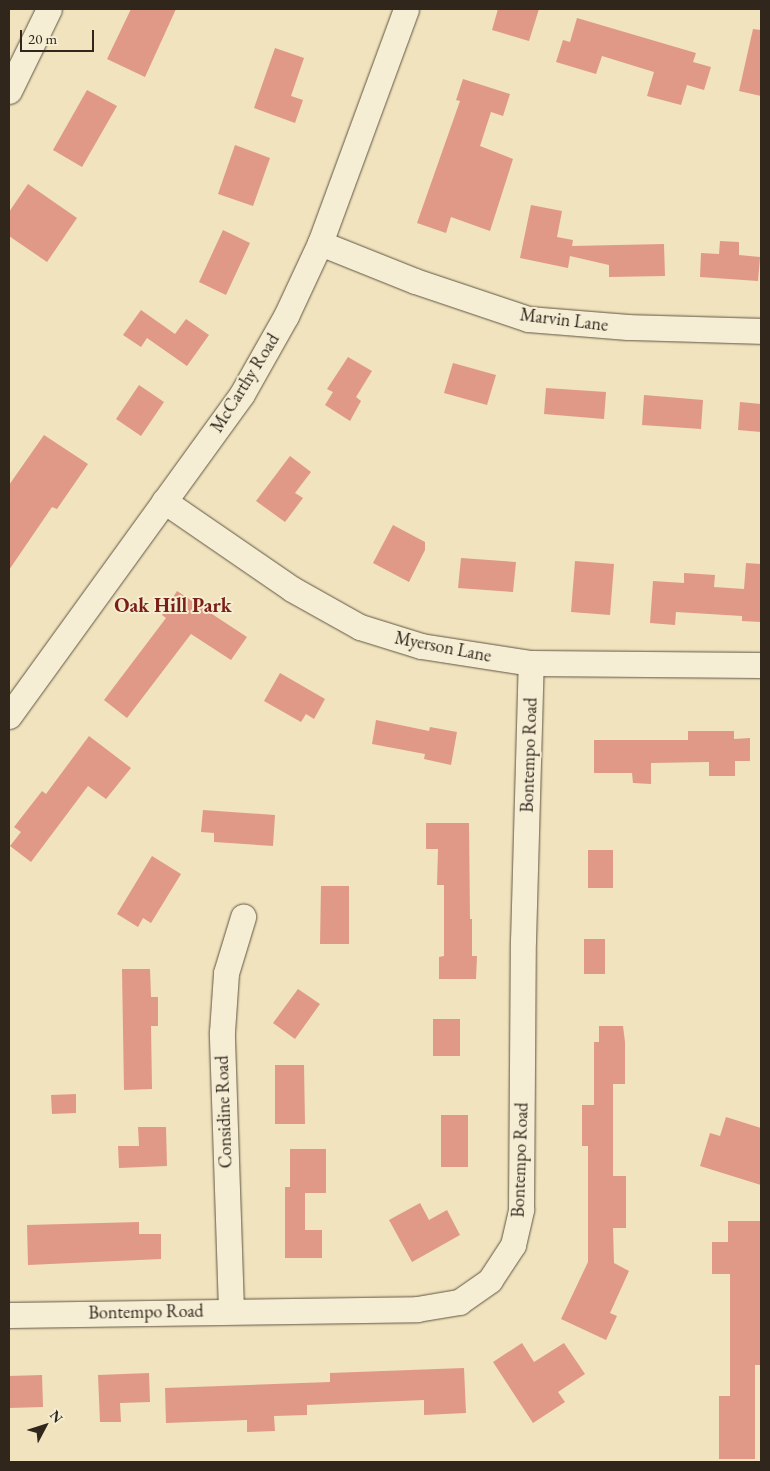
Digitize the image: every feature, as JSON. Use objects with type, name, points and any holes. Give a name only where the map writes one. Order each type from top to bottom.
[{"type":"street","points":[[9,92],[50,9]]},
{"type":"street","name":"McCarthy Road","points":[[9,716],[242,394],[286,316],[320,243],[406,9]]},
{"type":"street","name":"Marvin Lane","points":[[320,243],[415,281],[528,319],[628,327],[761,331]]},
{"type":"street","name":"Myerson Lane","points":[[164,500],[292,589],[360,627],[421,646],[531,663],[761,665]]},
{"type":"street","name":"Bontempo Road","points":[[9,1315],[231,1310],[417,1309],[459,1302],[490,1280],[514,1245],[521,1209],[523,941],[531,663]]},
{"type":"street","name":"Considine Road","points":[[231,1310],[222,1032],[226,973],[243,917]]},
{"type":"building","points":[[131,9],[176,9],[145,77],[107,59]]},
{"type":"building","points":[[498,9],[539,9],[529,41],[492,30]]},
{"type":"building","points":[[577,18],[696,53],[693,62],[711,67],[704,90],[687,85],[681,105],[647,96],[654,72],[602,56],[596,74],[556,62],[563,40],[570,42]]},
{"type":"building","points":[[753,29],[761,30],[761,96],[739,91]]},
{"type":"building","points":[[275,48],[304,58],[291,96],[303,100],[295,123],[254,108]]},
{"type":"building","points":[[463,79],[510,94],[503,116],[491,112],[480,146],[513,159],[490,231],[451,217],[446,233],[417,223],[460,101],[456,100]]},
{"type":"building","points":[[87,90],[117,106],[82,167],[53,150]]},
{"type":"building","points":[[235,145],[270,158],[253,206],[218,194]]},
{"type":"building","points":[[28,184],[77,218],[47,262],[9,236],[9,212]]},
{"type":"building","points":[[531,205],[562,211],[557,237],[573,240],[572,246],[664,244],[665,276],[609,277],[609,265],[570,256],[568,268],[520,258]]},
{"type":"building","points":[[223,230],[250,243],[226,295],[199,282]]},
{"type":"building","points":[[720,241],[739,242],[739,255],[760,257],[758,281],[700,277],[701,253],[719,254]]},
{"type":"building","points":[[141,310],[175,334],[186,319],[209,335],[187,366],[147,338],[141,347],[123,335]]},
{"type":"building","points":[[348,357],[372,371],[356,397],[361,401],[350,421],[325,405],[333,392],[327,389]]},
{"type":"building","points":[[453,363],[496,375],[487,405],[444,393]]},
{"type":"building","points":[[139,385],[164,402],[141,436],[116,419]]},
{"type":"building","points":[[546,388],[606,392],[604,419],[544,414]]},
{"type":"building","points":[[644,395],[703,400],[701,429],[642,425]]},
{"type":"building","points":[[740,402],[761,404],[761,432],[738,430]]},
{"type":"building","points":[[44,435],[88,464],[57,509],[52,507],[9,570],[9,485]]},
{"type":"building","points":[[290,456],[311,472],[295,493],[303,498],[285,522],[256,501]]},
{"type":"building","points":[[393,525],[425,542],[425,550],[409,582],[373,563]]},
{"type":"building","points":[[461,558],[516,562],[513,592],[458,588]]},
{"type":"building","points":[[575,561],[614,564],[610,615],[571,612]]},
{"type":"building","points":[[746,563],[761,564],[761,622],[742,621],[742,616],[676,612],[675,625],[650,623],[653,581],[684,583],[684,573],[715,575],[714,587],[744,589]]},
{"type":"building","points":[[177,591],[247,637],[231,660],[191,634],[127,718],[104,700],[166,618],[162,615]]},
{"type":"building","points":[[280,673],[325,699],[314,719],[306,714],[301,722],[264,701]]},
{"type":"building","points":[[376,720],[429,731],[430,727],[457,732],[451,765],[424,759],[425,754],[372,744]]},
{"type":"building","points":[[688,731],[734,731],[734,739],[750,738],[750,761],[735,761],[735,776],[709,776],[709,762],[651,763],[651,784],[633,783],[632,773],[594,773],[594,740],[688,740]]},
{"type":"building","points":[[89,736],[131,768],[106,799],[88,786],[31,862],[10,846],[21,832],[14,827],[42,791],[46,794]]},
{"type":"building","points":[[203,810],[275,815],[273,846],[214,842],[214,833],[201,832]]},
{"type":"building","points":[[426,823],[469,823],[470,919],[472,919],[472,956],[477,956],[476,979],[439,979],[439,957],[444,956],[444,885],[437,885],[438,849],[426,849]]},
{"type":"building","points":[[588,850],[613,850],[613,888],[588,888]]},
{"type":"building","points":[[152,856],[181,874],[151,923],[143,918],[138,927],[117,914]]},
{"type":"building","points":[[321,886],[349,886],[349,944],[320,944]]},
{"type":"building","points":[[584,939],[605,939],[605,974],[584,974]]},
{"type":"building","points":[[122,969],[150,969],[151,997],[158,997],[158,1026],[151,1026],[152,1089],[124,1090]]},
{"type":"building","points":[[298,989],[320,1004],[295,1039],[273,1023]]},
{"type":"building","points":[[433,1019],[460,1019],[460,1056],[433,1056]]},
{"type":"building","points":[[599,1026],[623,1026],[625,1042],[625,1084],[613,1084],[613,1176],[626,1176],[626,1228],[613,1228],[614,1263],[629,1271],[610,1313],[617,1316],[606,1340],[561,1319],[588,1262],[588,1146],[582,1146],[582,1105],[594,1105],[594,1042],[599,1042]]},
{"type":"building","points":[[275,1065],[304,1065],[305,1124],[275,1124]]},
{"type":"building","points":[[76,1094],[76,1113],[52,1114],[51,1095]]},
{"type":"building","points":[[441,1115],[468,1115],[468,1167],[441,1167]]},
{"type":"building","points":[[726,1117],[761,1128],[761,1185],[700,1166],[710,1133],[720,1136]]},
{"type":"building","points":[[138,1127],[166,1127],[167,1166],[119,1168],[118,1146],[139,1146]]},
{"type":"building","points":[[290,1149],[326,1149],[326,1193],[305,1193],[305,1230],[322,1230],[322,1258],[285,1258],[285,1187],[290,1187]]},
{"type":"building","points":[[420,1203],[429,1220],[447,1210],[460,1235],[412,1262],[389,1220]]},
{"type":"building","points":[[728,1221],[761,1221],[761,1365],[755,1365],[755,1459],[719,1459],[719,1396],[730,1396],[730,1274],[712,1274],[712,1242],[728,1242]]},
{"type":"building","points":[[139,1222],[139,1234],[161,1234],[161,1259],[28,1265],[27,1225]]},
{"type":"building","points":[[522,1343],[534,1362],[564,1343],[585,1374],[558,1392],[565,1402],[533,1423],[493,1362]]},
{"type":"building","points":[[464,1368],[466,1413],[424,1415],[424,1400],[307,1405],[307,1415],[274,1416],[275,1431],[247,1432],[247,1420],[166,1423],[165,1388],[330,1382],[330,1373]]},
{"type":"building","points":[[149,1373],[150,1402],[120,1403],[121,1422],[100,1422],[98,1375]]},
{"type":"building","points":[[42,1375],[43,1407],[9,1408],[9,1376]]},
{"type":"district","name":"Oak Hill Park","points":[[173,605]]}]
